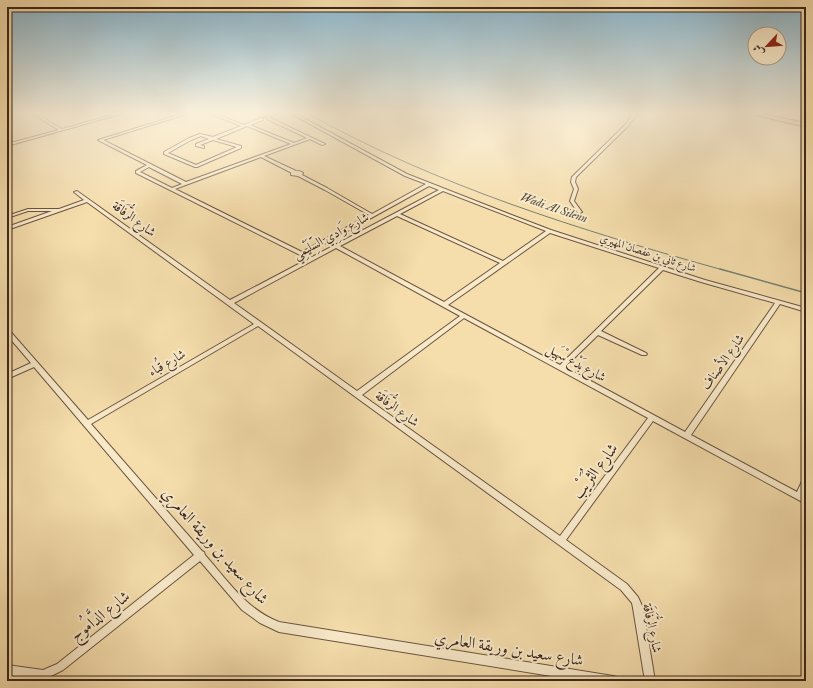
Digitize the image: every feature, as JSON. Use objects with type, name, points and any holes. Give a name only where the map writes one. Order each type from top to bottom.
[{"type":"street","points":[[110,145],[186,184]]},
{"type":"street","points":[[180,145],[165,153],[196,166],[240,147],[234,145]]},
{"type":"street","points":[[197,145],[203,147]]},
{"type":"street","points":[[172,189],[291,145]]},
{"type":"street","name":"شارع ثاني بن عفصان المهيري","points":[[351,145],[396,170],[442,190],[549,231],[662,268],[806,310]]},
{"type":"street","points":[[580,212],[572,201],[576,190],[573,182],[574,177],[607,145]]},
{"type":"street","points":[[261,156],[294,172],[300,173],[299,175],[372,215]]},
{"type":"street","points":[[150,165],[137,172],[312,259]]},
{"type":"street","points":[[302,254],[429,184]]},
{"type":"street","name":"شارع وَادِي السِّلَيْمِي","points":[[229,303],[442,190]]},
{"type":"street","name":"شارع الرُّفَاقَة","points":[[76,192],[624,587],[635,600],[638,608],[650,681]]},
{"type":"street","points":[[7,230],[88,200]]},
{"type":"street","points":[[7,217],[32,210],[61,210]]},
{"type":"street","points":[[397,214],[504,263]]},
{"type":"street","points":[[444,305],[549,231]]},
{"type":"street","name":"شارع بَدْع سْهَيل","points":[[336,246],[802,499]]},
{"type":"street","points":[[561,368],[662,268]]},
{"type":"street","name":"شارع الأصناف","points":[[686,436],[779,302]]},
{"type":"street","points":[[357,395],[463,316]]},
{"type":"street","name":"شارع قُباء","points":[[88,423],[258,324]]},
{"type":"street","name":"شارع سعيد بن وريقة العامري","points":[[7,331],[251,613],[264,622],[279,627],[613,681]]},
{"type":"street","points":[[598,332],[644,354]]},
{"type":"street","points":[[7,377],[35,364]]},
{"type":"street","name":"شارع الثُرَيْب","points":[[561,541],[652,418]]},
{"type":"street","points":[[802,499],[806,481]]},
{"type":"street","name":"شارع الدَّامُوج","points":[[7,670],[43,674],[60,667],[201,555]]},
{"type":"waterway","name":"Wadi Al Silenn","points":[[369,145],[407,163],[510,204],[616,239],[723,270]]},
{"type":"waterway","name":"Wadi Al Silenn","points":[[720,269],[806,293]]}]
